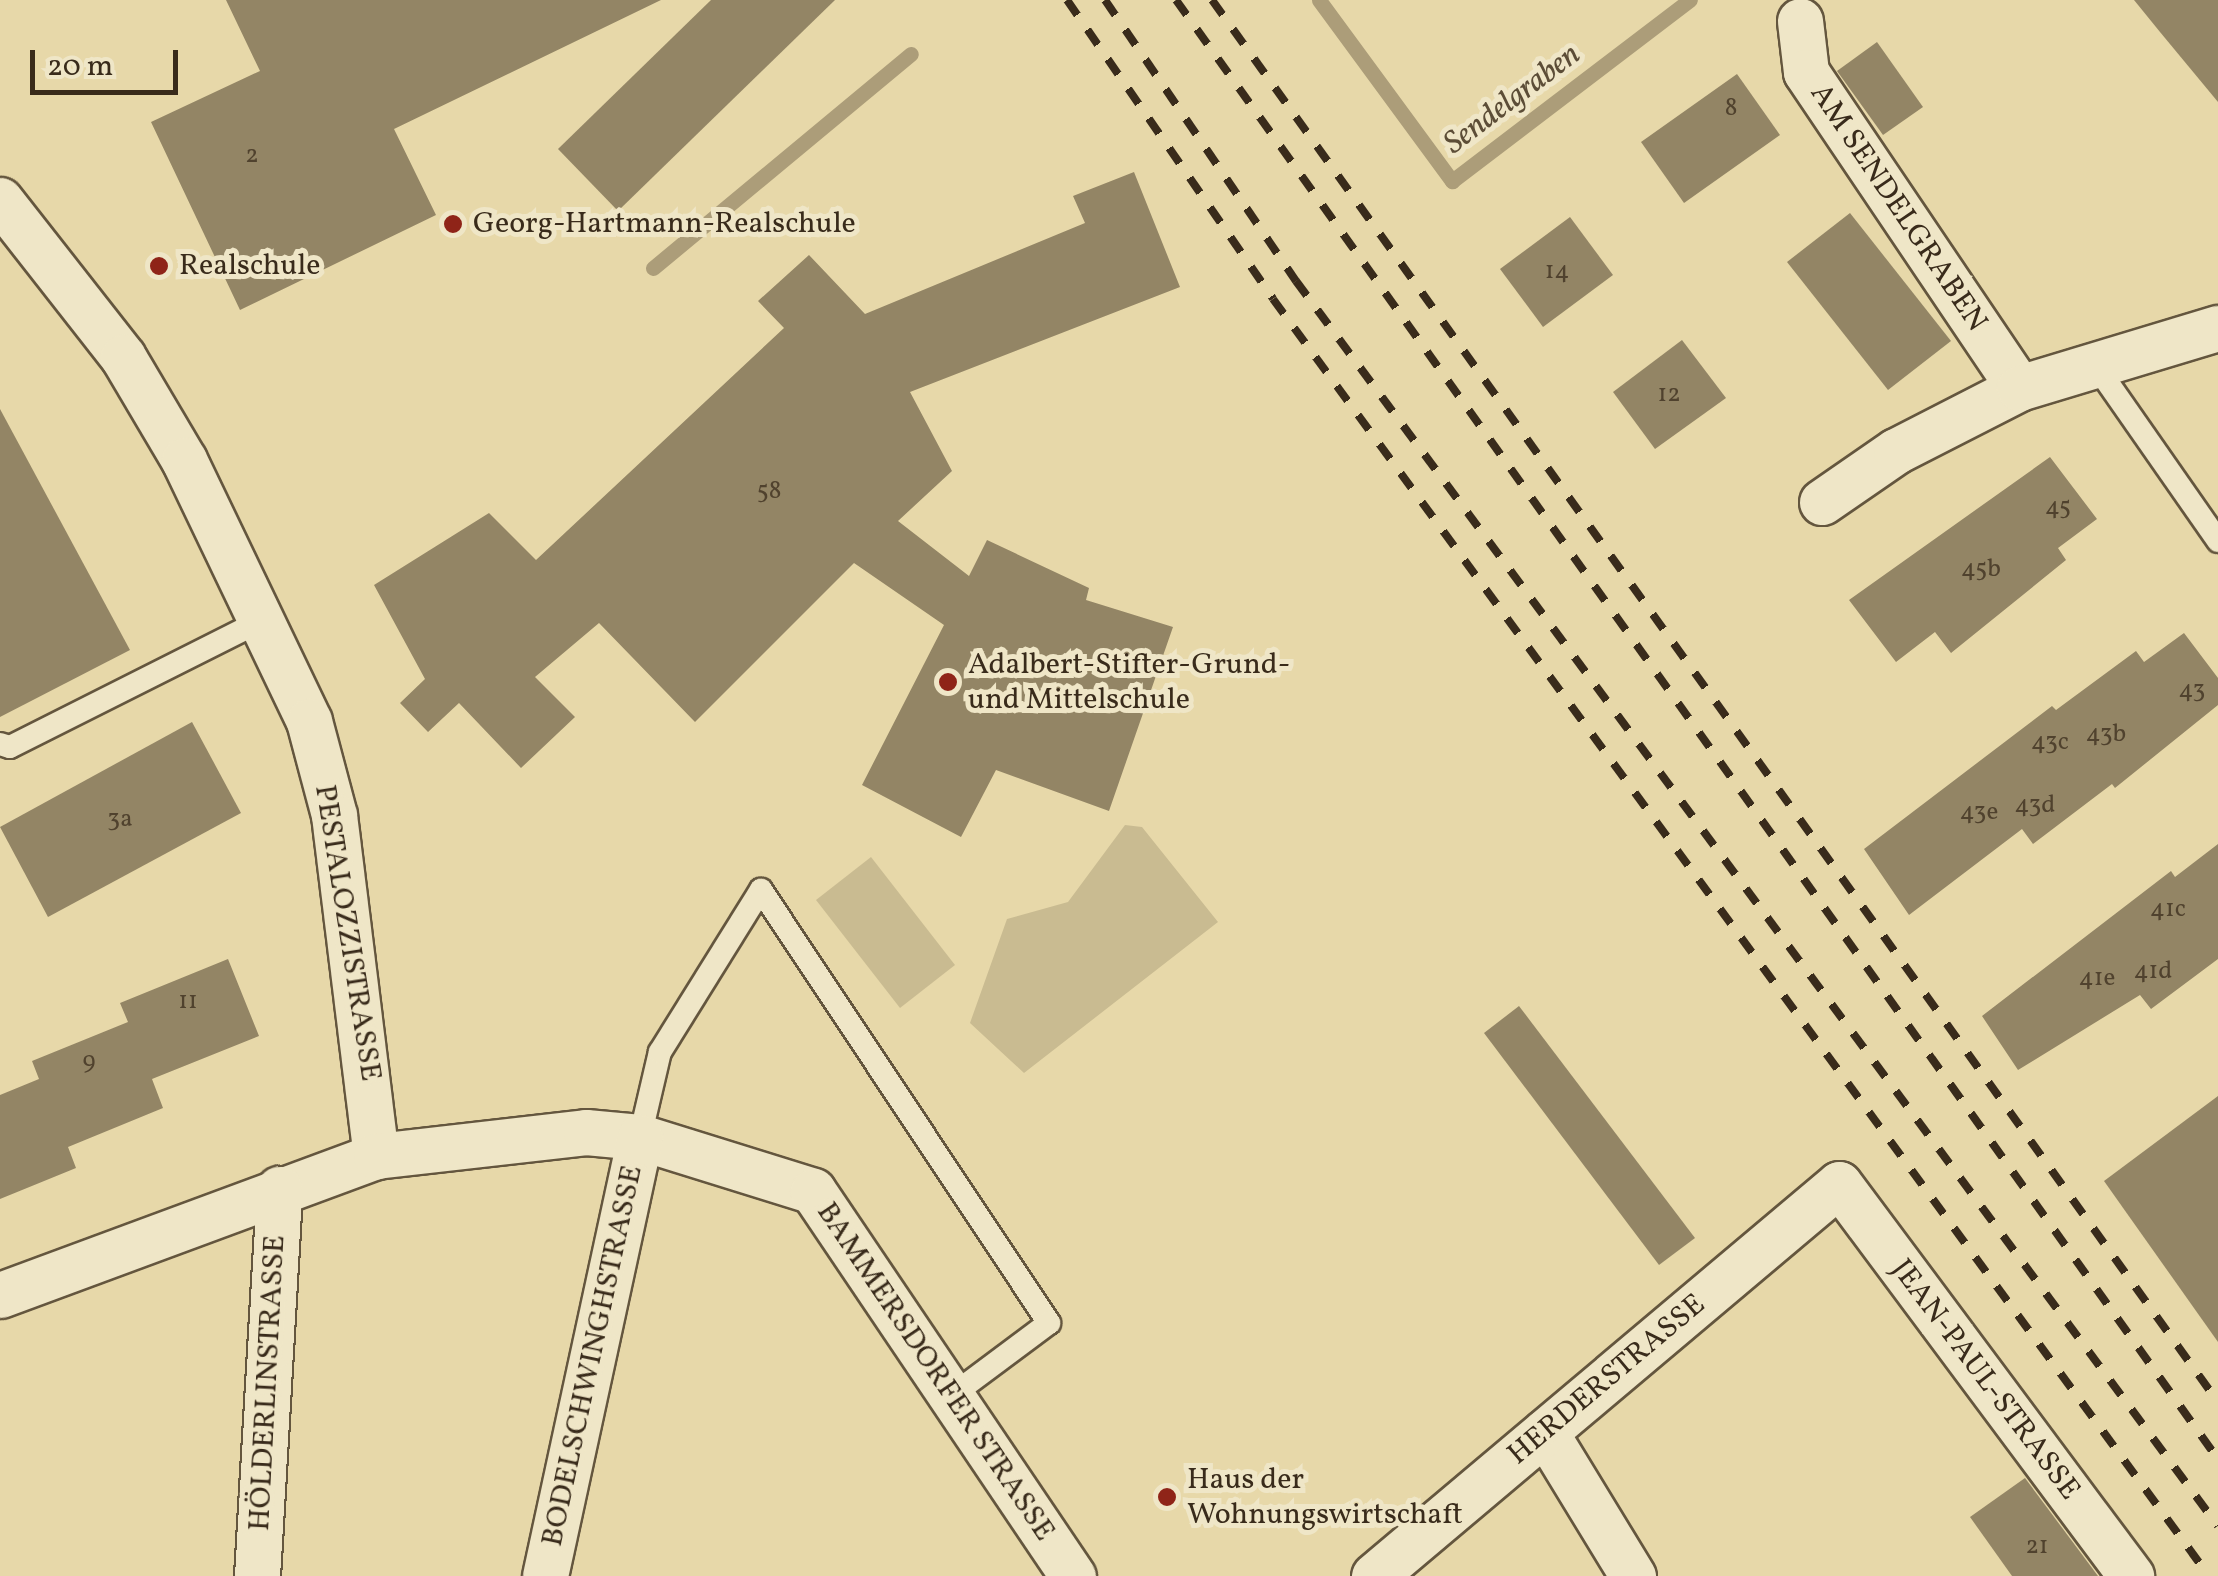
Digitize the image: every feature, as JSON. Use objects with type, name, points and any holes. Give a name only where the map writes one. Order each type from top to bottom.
[{"type":"street","name":"AM SENDELGRABEN","points":[[1800,21],[1806,72],[2018,388]]},
{"type":"street","name":"PESTALOZZISTRASSE","points":[[1,203],[122,357],[184,460],[264,618],[309,721],[334,815],[376,1156]]},
{"type":"street","points":[[1822,502],[1896,451],[2018,388],[2218,328]]},
{"type":"street","name":"BAMMERSDORFER STRASSE","points":[[0,1295],[376,1156],[586,1132],[640,1137],[813,1190],[1073,1576]]},
{"type":"street","name":"BODELSCHWINGHSTRASSE","points":[[546,1576],[640,1137]]},
{"type":"street","name":"HERDERSTRASSE","points":[[1374,1576],[1838,1184]]},
{"type":"street","name":"JEAN-PAUL-STRASSE","points":[[1838,1184],[2132,1576]]},
{"type":"street","name":"HÖLDERLINSTRASSE","points":[[257,1576],[278,1190]]},
{"type":"street","points":[[1544,1432],[1634,1576]]},
{"type":"lane","points":[[2094,363],[2218,541]]},
{"type":"lane","points":[[0,744],[10,747],[264,618]]},
{"type":"lane","points":[[640,1137],[660,1052],[761,890],[1049,1323],[950,1396]]},
{"type":"shaded area","points":[[1125,825],[1142,827],[1218,922],[1024,1073],[970,1023],[1007,919],[1068,902]]},
{"type":"shaded area","points":[[871,857],[955,965],[900,1008],[816,900]]},
{"type":"building","points":[[226,0],[661,0],[394,129],[436,215],[240,310],[151,122],[260,71]]},
{"type":"building","points":[[711,0],[835,0],[618,211],[558,149]]},
{"type":"building","points":[[2134,0],[2218,0],[2218,102],[2160,32]]},
{"type":"building","points":[[1877,42],[1923,107],[1883,135],[1837,71]]},
{"type":"building","points":[[1737,74],[1780,135],[1684,203],[1641,142]]},
{"type":"building","points":[[1134,172],[1180,287],[910,392],[952,471],[898,521],[969,576],[987,540],[1089,588],[1086,600],[1173,627],[1109,811],[996,770],[961,837],[862,785],[944,625],[854,563],[695,722],[599,623],[535,677],[575,717],[521,768],[459,703],[428,732],[400,703],[425,679],[374,585],[489,513],[536,560],[784,328],[758,301],[809,255],[865,314],[1085,223],[1073,196]]},
{"type":"building","points":[[1850,213],[1951,341],[1888,390],[1787,262]]},
{"type":"building","points":[[1570,217],[1613,275],[1543,327],[1500,269]]},
{"type":"building","points":[[1682,340],[1726,398],[1655,449],[1613,392]]},
{"type":"building","points":[[0,409],[130,650],[0,717]]},
{"type":"building","points":[[2050,457],[2097,519],[2058,548],[2066,560],[1951,653],[1935,632],[1896,662],[1849,600]]},
{"type":"building","points":[[2184,633],[2218,678],[2218,705],[2115,788],[2112,784],[2033,844],[2022,829],[1909,915],[1864,849],[2052,706],[2056,710],[2136,651],[2144,662]]},
{"type":"building","points":[[192,722],[241,813],[48,917],[0,827]]},
{"type":"building","points":[[2218,844],[2218,959],[2151,1009],[2140,995],[2018,1070],[1982,1016],[2171,871],[2175,877]]},
{"type":"building","points":[[228,959],[259,1036],[152,1079],[163,1108],[68,1147],[76,1168],[0,1199],[0,1095],[39,1079],[32,1061],[128,1022],[120,1003]]},
{"type":"building","points":[[1519,1006],[1695,1238],[1659,1265],[1484,1033]]},
{"type":"building","points":[[2218,1096],[2218,1342],[2104,1181]]},
{"type":"building","points":[[2025,1478],[2098,1576],[2012,1576],[1970,1517]]},
{"type":"waterway","name":"Sendelgraben","points":[[1319,0],[1452,181],[1690,0]]},
{"type":"waterway","name":"Sendelgraben","points":[[653,268],[911,54]]},
{"type":"railway","points":[[1067,0],[1273,299],[2209,1576]]},
{"type":"railway","points":[[1105,0],[1296,281],[2218,1526]]},
{"type":"railway","points":[[1176,0],[2218,1459]]},
{"type":"railway","points":[[1212,0],[2218,1402]]},
{"type":"place","name":"Georg-Hartmann-Realschule","points":[[453,224]]},
{"type":"place","name":"Realschule","points":[[159,266]]},
{"type":"place","name":"Adalbert-Stifter-Grund- und Mittelschule","points":[[948,682]]},
{"type":"place","name":"Haus der Wohnungswirtschaft","points":[[1167,1497]]}]
